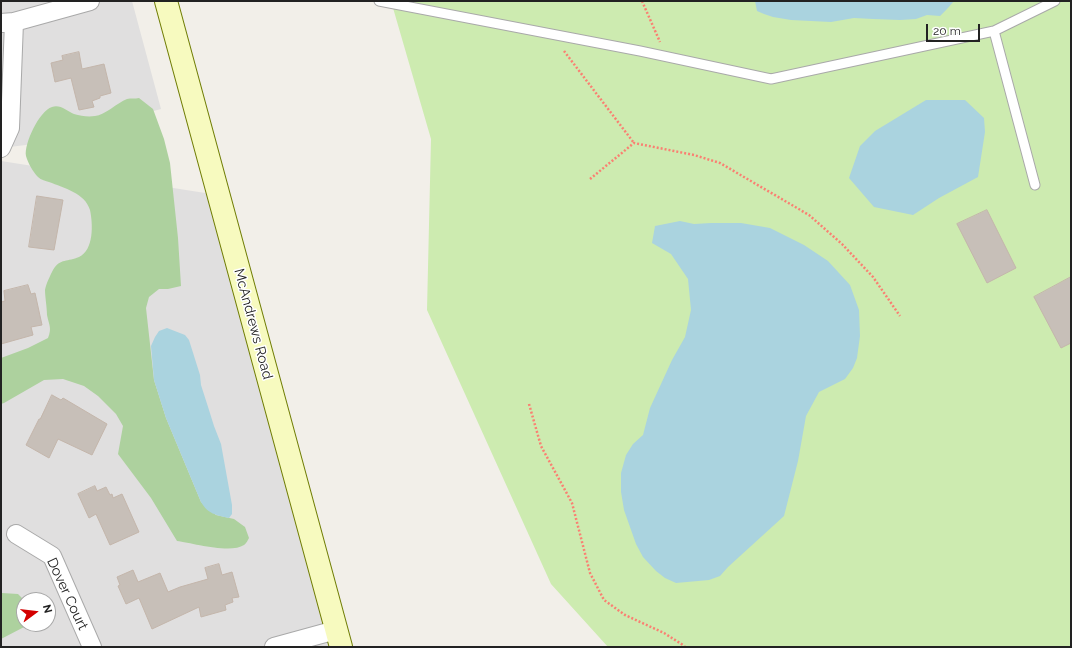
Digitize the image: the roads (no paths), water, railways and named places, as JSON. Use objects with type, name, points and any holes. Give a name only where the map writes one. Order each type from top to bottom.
[{"type":"main road","name":"McAndrews Road","points":[[166,1],[338,638]]},
{"type":"street","points":[[1,148],[10,128],[7,22],[90,1]]},
{"type":"street","name":"Dover Court","points":[[16,534],[52,556],[92,647]]},
{"type":"street","points":[[274,647],[338,638]]},
{"type":"lane","points":[[379,1],[667,57],[771,79],[994,31],[1055,1]]},
{"type":"lane","points":[[994,31],[1035,185]]},
{"type":"water","points":[[755,1],[954,1],[940,16],[927,15],[916,19],[900,20],[854,18],[831,22],[791,20],[773,17],[757,11]]},
{"type":"water","points":[[926,100],[965,100],[984,118],[985,132],[978,177],[939,198],[913,215],[874,207],[849,178],[860,146],[875,131]]},
{"type":"water","points":[[680,221],[694,224],[741,223],[770,228],[804,245],[828,261],[850,285],[859,310],[860,336],[857,358],[853,368],[845,379],[819,392],[806,416],[798,461],[784,516],[720,576],[709,580],[676,583],[665,578],[656,571],[643,557],[636,544],[624,510],[621,492],[621,473],[626,455],[633,444],[643,435],[650,408],[672,360],[685,337],[691,310],[688,279],[671,254],[652,243],[655,226]]},
{"type":"water","points":[[167,328],[185,335],[189,340],[200,375],[201,385],[221,444],[232,505],[232,514],[229,518],[210,512],[201,502],[166,418],[154,380],[151,346],[159,331]]}]
